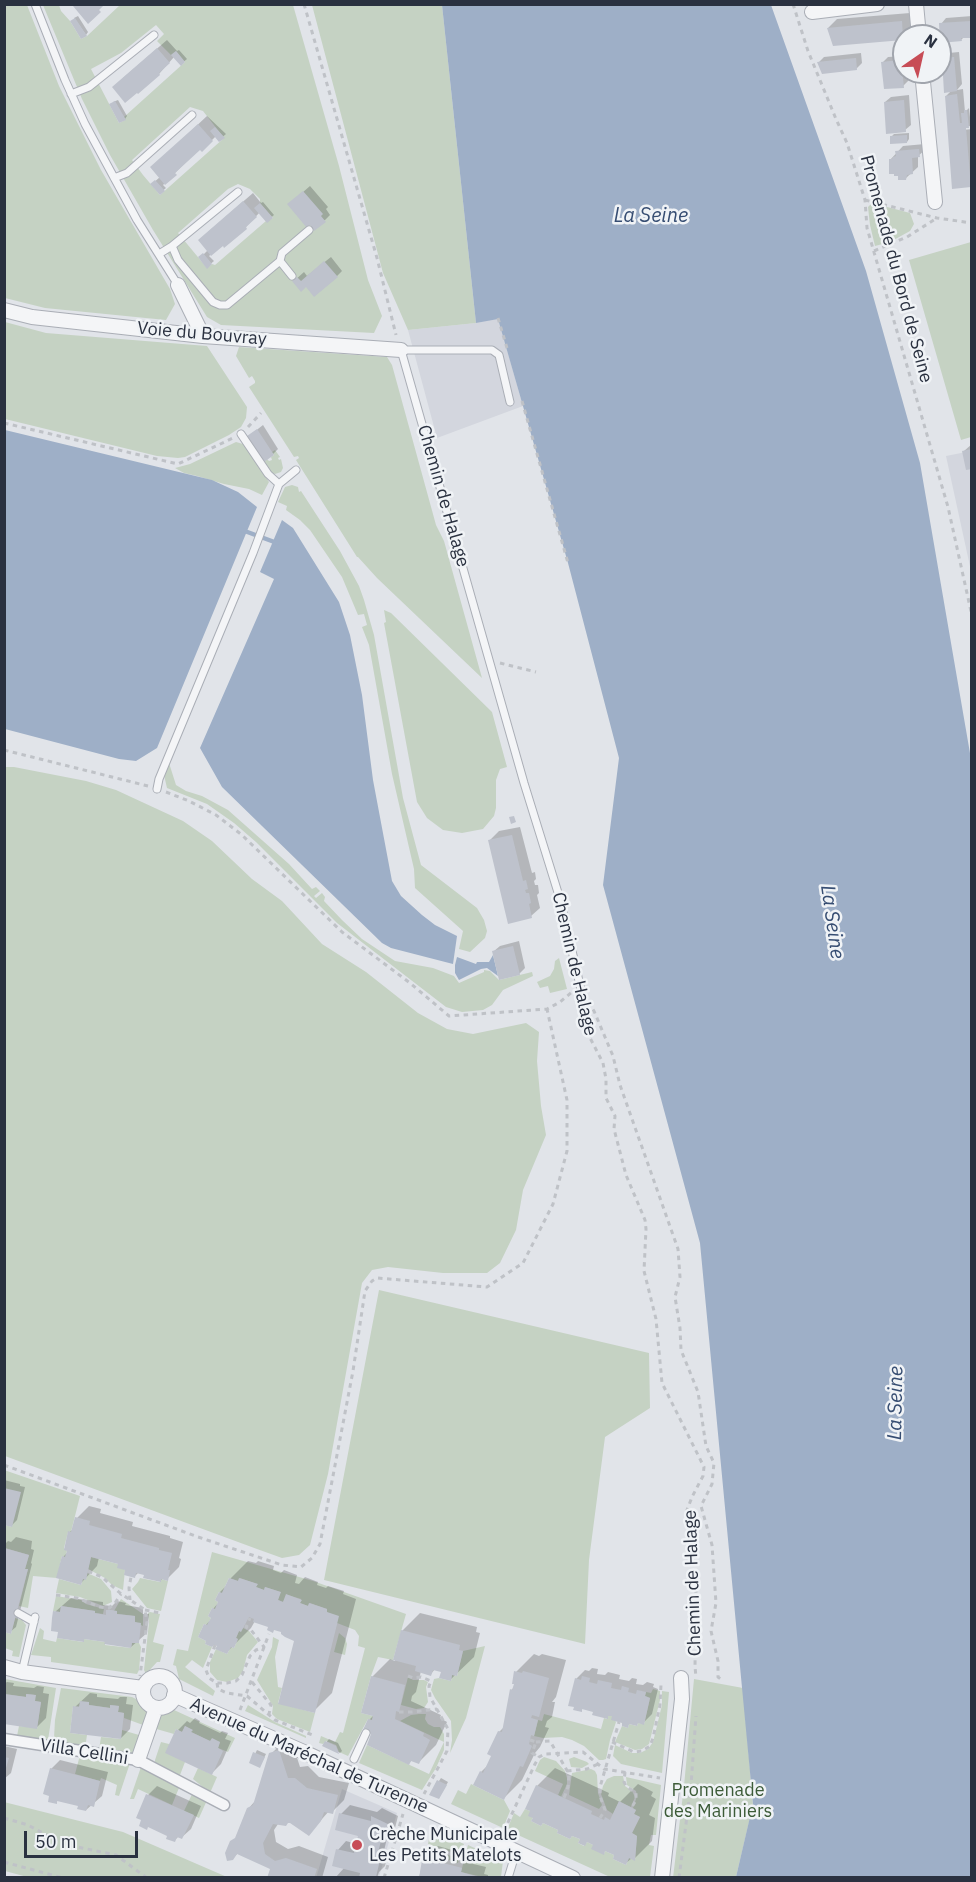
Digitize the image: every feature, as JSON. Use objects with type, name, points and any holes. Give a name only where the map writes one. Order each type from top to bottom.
[{"type":"street","points":[[812,12],[878,4]]},
{"type":"street","points":[[916,4],[918,24]]},
{"type":"street","points":[[923,84],[935,200]]},
{"type":"street","points":[[178,285],[203,336]]},
{"type":"street","name":"Voie du Bouvray","points":[[4,310],[32,317],[203,336],[401,350]]},
{"type":"street","points":[[4,1667],[22,1672],[141,1682],[145,1684],[156,1676],[164,1677],[171,1681],[174,1695],[167,1706],[156,1708],[146,1701],[141,1682]]},
{"type":"street","points":[[662,1878],[682,1699],[681,1678]]},
{"type":"street","name":"Avenue du Maréchal de Turenne","points":[[174,1695],[306,1753],[573,1878]]},
{"type":"street","points":[[138,1760],[156,1708]]},
{"type":"street","name":"Villa Cellini","points":[[4,1739],[138,1760],[224,1805]]},
{"type":"lane","points":[[44,4],[35,5],[85,124],[114,178],[178,285]]},
{"type":"lane","points":[[71,93],[89,87],[154,35]]},
{"type":"lane","points":[[114,178],[127,173],[192,115]]},
{"type":"lane","points":[[159,254],[238,192]]},
{"type":"lane","points":[[172,246],[178,260],[213,302],[220,305],[231,304],[280,261],[282,253],[309,230]]},
{"type":"lane","points":[[280,261],[292,276]]},
{"type":"lane","points":[[401,350],[492,351],[499,356],[510,402]]},
{"type":"lane","name":"Chemin de Halage","points":[[401,350],[524,783],[560,899],[582,994]]},
{"type":"lane","points":[[241,434],[268,474],[279,484]]},
{"type":"lane","points":[[157,789],[159,779],[253,553],[279,484],[296,470]]},
{"type":"lane","points":[[18,1613],[35,1619],[22,1672]]},
{"type":"lane","points":[[354,1759],[366,1733]]},
{"type":"lane","points":[[508,1878],[516,1852]]},
{"type":"path","points":[[304,4],[401,350]]},
{"type":"path","name":"Promenade du Bord de Seine","points":[[793,4],[812,61],[847,142],[865,200],[867,228],[940,476],[972,616]]},
{"type":"path","points":[[865,200],[937,219],[972,223]]},
{"type":"path","points":[[873,251],[907,237],[937,219],[941,200],[935,200]]},
{"type":"path","points":[[498,318],[508,351]]},
{"type":"path","points":[[520,395],[568,563]]},
{"type":"path","points":[[4,423],[178,464],[241,434],[261,413]]},
{"type":"path","points":[[490,660],[536,672]]},
{"type":"path","points":[[4,750],[157,789],[189,801],[216,815],[242,835],[342,932],[410,983],[449,1016],[547,1009],[568,995]]},
{"type":"path","points":[[582,994],[594,1011],[613,1056],[620,1085],[678,1249],[680,1277],[675,1298],[681,1350],[698,1392],[706,1446],[714,1463],[712,1484],[701,1506],[712,1545],[716,1603],[711,1631],[718,1661],[718,1677],[722,1680]]},
{"type":"path","name":"Chemin de Halage","points":[[582,994],[588,1018],[588,1034],[603,1063],[606,1098],[615,1116],[614,1129],[619,1148],[630,1185],[645,1220],[644,1271],[656,1319],[662,1383],[704,1467],[703,1476],[689,1504],[687,1519],[696,1588],[695,1667],[697,1680]]},
{"type":"path","points":[[4,1465],[198,1537],[282,1565],[301,1567],[312,1558],[320,1544],[353,1371],[365,1291],[377,1278],[487,1287],[523,1263],[553,1204],[567,1151],[567,1100],[547,1009]]},
{"type":"path","points":[[88,1570],[102,1577],[106,1583],[145,1610],[160,1613]]},
{"type":"path","points":[[130,1600],[131,1577]]},
{"type":"path","points":[[56,1595],[77,1598],[100,1607],[111,1608],[121,1594]]},
{"type":"path","points":[[141,1682],[147,1622],[145,1610]]},
{"type":"path","points":[[250,1618],[246,1626],[264,1647]]},
{"type":"path","points":[[240,1710],[270,1634]]},
{"type":"path","points":[[215,1645],[206,1670],[209,1678],[217,1683],[236,1681],[242,1676],[250,1656],[256,1650],[264,1647]]},
{"type":"path","points":[[408,1676],[413,1678],[422,1675],[431,1681],[430,1697],[448,1729],[447,1751],[429,1785]]},
{"type":"path","points":[[252,1682],[271,1706],[269,1714]]},
{"type":"path","points":[[217,1683],[218,1689],[227,1694],[247,1696],[274,1720],[315,1736]]},
{"type":"path","points":[[612,1742],[634,1752],[642,1751],[650,1746],[660,1705],[660,1684]]},
{"type":"path","points":[[399,1712],[437,1709]]},
{"type":"path","points":[[679,1878],[691,1785],[696,1714]]},
{"type":"path","points":[[600,1818],[605,1810],[600,1796],[600,1787],[619,1722]]},
{"type":"path","points":[[530,1740],[537,1742],[550,1740],[559,1754],[567,1771],[568,1787],[564,1798]]},
{"type":"path","points":[[537,1742],[532,1753],[539,1757]]},
{"type":"path","points":[[504,1831],[539,1757],[545,1754],[583,1752],[604,1769],[653,1777]]},
{"type":"path","points":[[567,1771],[587,1769],[598,1764]]},
{"type":"path","points":[[625,1772],[624,1782],[636,1794],[632,1808]]},
{"type":"path","points":[[384,1878],[406,1808]]},
{"type":"path","points":[[4,1818],[28,1825],[63,1844],[116,1855],[147,1878]]},
{"type":"path","points":[[4,1862],[63,1878]]},
{"type":"shaded area","points":[[498,318],[523,406],[437,438],[408,330],[476,323]]},
{"type":"shaded area","points":[[971,451],[971,571],[946,456]]},
{"type":"shaded area","name":"Crèche Municipale Les Petits Matelots","points":[[342,1789],[397,1813],[379,1877],[316,1878]]},
{"type":"green space","points":[[5,4],[27,5],[59,86],[101,170],[170,289],[175,304],[166,320],[45,308],[5,298]]},
{"type":"green space","points":[[43,5],[59,5],[81,39],[120,5],[293,5],[339,166],[368,280],[382,316],[374,333],[221,325],[207,317],[153,230],[110,155],[82,99]],"holes":[[[156,25],[164,34],[157,41],[171,55],[176,51],[185,62],[124,117],[125,120],[119,123],[91,69],[121,53]],[[190,107],[203,111],[224,138],[160,195],[132,160]],[[238,184],[250,189],[273,218],[266,221],[215,265],[212,264],[207,268],[178,233],[228,189]]]},
{"type":"green space","points":[[312,5],[442,5],[476,323],[408,330],[383,273]]},
{"type":"green space","points":[[872,203],[910,213],[914,224],[910,231],[890,242],[875,246],[868,207]]},
{"type":"green space","points":[[971,242],[971,437],[961,440],[909,260]]},
{"type":"green space","points":[[5,322],[46,333],[207,346],[247,407],[246,418],[241,427],[229,435],[185,457],[178,458],[157,456],[5,419]]},
{"type":"green space","points":[[239,347],[387,357],[392,365],[436,525],[444,541],[482,678],[357,557],[296,460],[298,456],[294,457],[249,387],[255,381],[252,376],[249,378],[236,356]]},
{"type":"green space","points":[[236,442],[245,446],[269,482],[262,495],[249,489],[184,473],[175,468],[190,464]]},
{"type":"green space","points":[[275,450],[280,457],[279,460],[281,459],[283,468],[281,472],[275,474],[271,473],[264,462],[267,459],[272,460],[271,457],[274,455],[272,452]]},
{"type":"green space","points":[[292,485],[298,487],[299,492],[301,491],[340,551],[359,586],[374,635],[403,798],[421,865],[477,908],[484,920],[487,931],[485,938],[470,952],[459,949],[463,931],[415,888],[414,869],[392,774],[369,645],[362,627],[367,625],[364,614],[358,615],[342,577],[310,530],[286,510],[287,506],[278,502],[285,487]]},
{"type":"green space","points":[[384,610],[391,613],[492,712],[507,767],[500,769],[496,780],[494,816],[483,829],[462,833],[443,830],[427,818],[417,802],[384,623],[386,622]]},
{"type":"green space","points":[[169,763],[176,785],[228,810],[289,864],[312,889],[316,887],[320,891],[314,896],[316,898],[322,893],[325,897],[324,901],[362,939],[395,961],[433,968],[454,976],[459,983],[484,970],[490,971],[499,980],[532,972],[533,976],[503,990],[492,1005],[483,1010],[462,1012],[446,1007],[337,923],[234,823],[207,804],[167,788],[164,775]]},
{"type":"green space","points":[[5,767],[86,781],[116,790],[183,821],[212,841],[252,879],[282,901],[322,944],[366,972],[418,1013],[447,1029],[473,1034],[526,1023],[539,1032],[537,1061],[546,1135],[523,1190],[516,1230],[500,1263],[487,1273],[443,1273],[388,1267],[372,1270],[362,1283],[328,1474],[310,1545],[299,1555],[282,1558],[5,1456]]},
{"type":"green space","points":[[559,958],[567,989],[550,993],[548,986],[540,988],[537,982],[550,976],[555,961]]},
{"type":"green space","points":[[379,1290],[649,1353],[650,1408],[605,1437],[589,1560],[585,1644],[324,1580]]},
{"type":"green space","points":[[4,1470],[80,1496],[71,1532],[68,1532],[64,1548],[67,1551],[65,1557],[62,1556],[57,1578],[33,1576],[28,1608],[19,1606],[29,1555],[5,1548],[5,1525],[12,1527]]},
{"type":"green space","points":[[212,1552],[313,1581],[406,1614],[393,1660],[378,1657],[361,1713],[373,1716],[372,1720],[368,1719],[348,1756],[339,1752],[336,1745],[326,1741],[323,1744],[319,1743],[321,1736],[335,1742],[340,1732],[343,1733],[365,1648],[358,1646],[359,1636],[355,1630],[337,1623],[327,1609],[310,1603],[308,1606],[300,1603],[301,1599],[287,1595],[283,1602],[278,1600],[280,1592],[265,1587],[264,1590],[256,1587],[257,1584],[240,1578],[238,1581],[229,1578],[222,1593],[219,1592],[215,1600],[218,1602],[215,1609],[212,1608],[208,1616],[211,1618],[207,1625],[204,1624],[198,1637],[212,1647],[203,1668],[192,1660],[185,1667],[215,1691],[213,1696],[179,1679],[176,1666],[173,1665],[177,1649],[188,1651]]},
{"type":"green space","points":[[91,1557],[118,1564],[125,1570],[123,1590],[88,1569]]},
{"type":"green space","points":[[87,1573],[101,1579],[111,1591],[112,1602],[103,1606],[80,1597],[56,1593],[59,1579],[81,1585]]},
{"type":"green space","points":[[140,1578],[160,1582],[161,1579],[168,1581],[161,1611],[147,1608],[132,1589]]},
{"type":"green space","points":[[56,1596],[81,1600],[86,1604],[104,1609],[103,1614],[61,1606],[60,1612],[53,1611]]},
{"type":"green space","points":[[121,1599],[143,1614],[143,1626],[135,1622],[135,1616],[117,1614],[117,1611],[114,1611]]},
{"type":"green space","points":[[148,1613],[160,1614],[153,1642],[164,1645],[160,1662],[157,1662],[146,1674],[144,1670]]},
{"type":"green space","points":[[15,1618],[22,1620],[26,1625],[19,1657],[12,1656],[13,1651],[5,1648],[4,1632],[11,1634]]},
{"type":"green space","points":[[40,1628],[44,1631],[43,1639],[56,1642],[57,1638],[83,1642],[84,1639],[105,1642],[105,1645],[131,1648],[132,1643],[139,1643],[141,1647],[139,1670],[137,1674],[51,1662],[51,1657],[31,1655]]},
{"type":"green space","points":[[243,1628],[249,1631],[258,1642],[247,1655],[243,1671],[238,1678],[227,1682],[217,1680],[210,1672],[210,1662],[216,1649],[227,1654],[231,1647],[234,1648],[239,1631]]},
{"type":"green space","points":[[339,1633],[345,1638],[347,1644],[345,1655],[334,1652]]},
{"type":"green space","points":[[273,1637],[279,1640],[275,1657],[278,1687],[282,1688],[278,1703],[315,1713],[310,1732],[277,1719],[272,1714],[273,1706],[257,1680],[272,1647]]},
{"type":"green space","points":[[485,1646],[466,1718],[450,1753],[451,1721],[431,1690],[434,1679],[451,1681],[452,1675],[457,1676],[463,1651]]},
{"type":"green space","points":[[408,1677],[428,1682],[426,1687],[428,1702],[424,1708],[416,1709],[401,1705]]},
{"type":"green space","points":[[5,1679],[56,1688],[48,1740],[42,1743],[17,1736],[19,1726],[37,1728],[41,1702],[35,1701],[35,1695],[27,1694],[26,1697],[5,1694]]},
{"type":"green space","name":"Promenade des Mariniers","points":[[694,1679],[743,1688],[753,1805],[736,1877],[673,1878]]},
{"type":"green space","points":[[61,1688],[132,1697],[148,1713],[143,1725],[124,1718],[124,1713],[118,1712],[119,1706],[110,1705],[110,1708],[89,1705],[73,1707],[70,1733],[87,1735],[85,1748],[58,1746],[54,1738]]},
{"type":"green space","points":[[653,1689],[660,1691],[660,1700],[649,1744],[642,1749],[635,1750],[615,1742],[622,1726],[628,1728],[629,1724],[637,1726],[638,1723],[644,1724],[650,1698],[645,1696],[646,1692],[651,1693]]},
{"type":"green space","points":[[662,1691],[669,1692],[662,1773],[621,1764],[613,1756],[615,1745],[632,1753],[640,1753],[648,1749],[653,1742],[662,1705]]},
{"type":"green space","points":[[248,1705],[275,1722],[306,1736],[306,1738],[245,1711]]},
{"type":"green space","points":[[174,1710],[235,1738],[228,1752],[218,1748],[220,1742],[210,1741],[191,1732],[192,1730],[185,1726],[182,1732],[176,1729],[174,1734],[153,1728],[159,1715],[165,1715]]},
{"type":"green space","points":[[426,1714],[425,1719],[428,1724],[440,1727],[444,1734],[444,1742],[400,1721],[411,1715]]},
{"type":"green space","points":[[544,1714],[601,1729],[604,1718],[612,1716],[616,1722],[606,1759],[599,1760],[584,1746],[572,1740],[562,1737],[534,1736],[538,1720],[542,1721]]},
{"type":"green space","points":[[122,1730],[139,1735],[132,1755],[99,1750],[101,1737],[121,1739]]},
{"type":"green space","points":[[161,1742],[169,1744],[185,1762],[180,1775],[155,1767]]},
{"type":"green space","points":[[444,1742],[444,1750],[436,1768],[422,1790],[359,1763],[367,1745],[429,1774]]},
{"type":"green space","points":[[80,1755],[130,1763],[119,1796],[115,1795],[117,1785],[101,1778],[100,1781],[75,1774]]},
{"type":"green space","points":[[544,1757],[556,1761],[565,1771],[567,1784],[561,1797],[558,1795],[563,1784],[535,1771]]},
{"type":"green space","points":[[574,1757],[589,1764],[582,1768],[571,1767],[569,1759]]},
{"type":"green space","points":[[141,1767],[181,1783],[172,1805],[138,1789],[134,1799],[130,1799]]},
{"type":"green space","points":[[198,1768],[217,1777],[210,1793],[193,1779]]},
{"type":"green space","points":[[591,1769],[597,1775],[598,1793],[602,1805],[599,1809],[569,1795],[572,1773]]},
{"type":"green space","points":[[623,1776],[625,1786],[632,1791],[635,1797],[631,1807],[619,1802],[613,1814],[607,1810],[601,1794],[607,1779]]},
{"type":"green space","points":[[626,1777],[661,1785],[656,1835],[651,1835],[649,1845],[654,1846],[650,1877],[610,1877],[507,1830],[514,1813],[520,1817],[525,1809],[530,1811],[533,1818],[531,1821],[541,1826],[543,1823],[570,1839],[572,1836],[580,1839],[578,1843],[584,1846],[587,1842],[604,1854],[605,1851],[614,1855],[613,1859],[626,1865],[629,1858],[635,1860],[637,1836],[632,1833],[640,1817],[634,1814],[636,1810],[633,1808],[637,1796],[636,1791],[627,1785]]},
{"type":"green space","points":[[471,1784],[504,1800],[510,1811],[503,1828],[451,1804],[458,1790],[466,1794]]},
{"type":"green space","points":[[194,1790],[208,1798],[199,1818],[184,1811]]},
{"type":"green space","points":[[4,1802],[123,1832],[227,1877],[31,1878],[5,1871]]},
{"type":"green space","points":[[431,1829],[464,1844],[460,1855],[428,1844]]},
{"type":"green space","points":[[468,1845],[503,1861],[501,1877],[478,1877],[461,1872]]},
{"type":"green space","points":[[427,1847],[459,1859],[458,1863],[425,1852]]},
{"type":"water","name":"La Seine","points":[[442,5],[771,5],[866,271],[920,463],[971,759],[971,1877],[736,1877],[753,1804],[700,1243],[603,885],[619,758],[568,563],[498,319],[476,323]]},
{"type":"water","points":[[5,430],[212,480],[238,492],[257,507],[157,748],[136,761],[119,759],[5,729]]},
{"type":"water","points":[[282,520],[293,528],[339,602],[350,635],[392,881],[401,896],[422,915],[435,925],[457,936],[453,964],[391,948],[382,943],[222,787],[200,748],[274,579],[260,572]]},
{"type":"water","points":[[493,955],[498,976],[487,968],[459,980],[455,973],[457,957],[476,964],[477,962],[489,962]]},
{"type":"building","points":[[74,4],[105,4],[99,10],[101,12],[88,24],[73,6]]},
{"type":"building","points":[[75,18],[87,36],[81,39],[70,21]]},
{"type":"building","points":[[902,21],[902,24],[892,24],[892,41],[833,46],[827,28]]},
{"type":"building","points":[[972,21],[972,38],[961,38],[962,41],[952,42],[952,24],[939,23]]},
{"type":"building","points":[[157,48],[170,63],[159,73],[160,75],[125,103],[112,87]]},
{"type":"building","points":[[176,51],[185,62],[181,66],[171,55]]},
{"type":"building","points":[[952,57],[954,57],[957,91],[944,93],[943,84],[952,84]]},
{"type":"building","points":[[856,58],[857,70],[822,74],[817,62]]},
{"type":"building","points":[[892,61],[892,84],[904,84],[904,88],[884,89],[881,62]]},
{"type":"building","points":[[957,94],[960,123],[962,123],[961,113],[967,110],[969,128],[966,128],[971,187],[952,189],[945,96]]},
{"type":"building","points":[[904,100],[906,132],[886,134],[884,102]]},
{"type":"building","points":[[115,101],[126,120],[119,123],[109,104]]},
{"type":"building","points":[[198,124],[213,141],[202,152],[200,150],[165,185],[150,167]]},
{"type":"building","points":[[215,127],[225,138],[219,142],[210,131]]},
{"type":"building","points":[[907,135],[907,143],[890,144],[890,136]]},
{"type":"building","points":[[919,149],[920,157],[912,158],[913,174],[907,175],[906,180],[898,180],[898,176],[889,174],[889,159],[896,156],[895,151]]},
{"type":"building","points":[[155,180],[165,191],[160,195],[150,184]]},
{"type":"building","points":[[303,191],[323,214],[321,216],[326,222],[314,231],[310,225],[307,228],[287,204]]},
{"type":"building","points":[[243,201],[257,217],[246,227],[247,229],[211,256],[198,240]]},
{"type":"building","points":[[260,203],[273,218],[267,223],[254,208]]},
{"type":"building","points":[[203,253],[212,264],[207,269],[198,257]]},
{"type":"building","points":[[324,261],[338,277],[314,297],[306,287],[301,292],[292,281],[297,277],[301,281]]},
{"type":"building","points":[[257,429],[274,455],[264,462],[247,436]]},
{"type":"building","points":[[972,449],[972,469],[966,470],[962,451]]},
{"type":"building","points":[[514,816],[516,822],[511,824],[509,817]]},
{"type":"building","points":[[512,835],[523,881],[526,880],[528,889],[525,890],[529,893],[532,918],[508,924],[488,840]]},
{"type":"building","points":[[513,946],[520,975],[499,980],[492,951]]},
{"type":"building","points":[[4,1488],[21,1492],[12,1527],[4,1525]]},
{"type":"building","points":[[75,1517],[90,1521],[89,1525],[122,1534],[121,1538],[172,1553],[168,1581],[161,1579],[161,1582],[143,1578],[144,1575],[136,1573],[135,1578],[124,1575],[125,1570],[117,1568],[118,1564],[91,1557],[86,1580],[83,1579],[81,1585],[56,1578],[62,1556],[65,1557],[67,1551],[64,1550],[68,1531],[71,1532]]},
{"type":"building","points":[[4,1548],[29,1555],[25,1569],[28,1569],[11,1634],[4,1632]]},
{"type":"building","points":[[229,1578],[238,1581],[239,1578],[258,1584],[256,1587],[264,1590],[265,1587],[281,1592],[278,1600],[283,1602],[286,1594],[302,1600],[300,1603],[308,1606],[309,1603],[327,1609],[327,1612],[339,1616],[315,1713],[278,1704],[294,1641],[285,1637],[281,1632],[274,1630],[273,1633],[267,1630],[268,1627],[253,1622],[254,1619],[249,1617],[241,1632],[239,1631],[234,1648],[231,1647],[227,1654],[215,1649],[217,1646],[212,1647],[205,1644],[206,1641],[198,1637],[204,1624],[207,1625],[211,1618],[208,1616],[218,1602],[215,1600],[219,1592],[222,1593]]},
{"type":"building","points":[[61,1606],[106,1615],[106,1610],[111,1610],[117,1611],[117,1614],[135,1616],[135,1622],[141,1623],[139,1643],[132,1643],[131,1648],[84,1639],[84,1642],[57,1638],[58,1632],[51,1631],[52,1618],[53,1611],[60,1612]]},
{"type":"building","points":[[401,1630],[460,1645],[459,1650],[463,1651],[457,1676],[452,1675],[451,1681],[439,1678],[441,1672],[433,1670],[431,1676],[415,1671],[416,1666],[393,1660]]},
{"type":"building","points":[[514,1671],[549,1678],[539,1717],[532,1715],[531,1718],[538,1720],[534,1736],[531,1735],[529,1744],[532,1746],[504,1800],[473,1785],[480,1771],[483,1773],[491,1756],[487,1754],[498,1731],[502,1732],[510,1689],[512,1690],[514,1684],[512,1684]]},
{"type":"building","points":[[371,1676],[405,1685],[399,1712],[396,1711],[395,1719],[424,1733],[423,1736],[430,1740],[419,1764],[411,1761],[409,1765],[367,1745],[371,1734],[363,1730],[368,1719],[372,1720],[373,1716],[361,1713]]},
{"type":"building","points":[[582,1676],[590,1678],[589,1682],[597,1684],[598,1680],[612,1683],[611,1688],[621,1690],[622,1686],[629,1688],[628,1692],[636,1694],[637,1690],[646,1692],[645,1696],[650,1698],[644,1725],[629,1724],[628,1728],[622,1726],[622,1723],[611,1720],[612,1716],[608,1716],[608,1719],[592,1715],[593,1712],[582,1709],[582,1712],[573,1710],[574,1707],[568,1706],[575,1678],[581,1680]]},
{"type":"building","points":[[4,1694],[26,1697],[26,1694],[36,1695],[35,1701],[41,1702],[37,1729],[4,1724]]},
{"type":"building","points":[[80,1701],[89,1702],[89,1705],[110,1708],[110,1705],[119,1706],[118,1712],[124,1713],[121,1739],[70,1733],[73,1706],[79,1707]]},
{"type":"building","points":[[185,1726],[193,1730],[191,1732],[210,1741],[212,1738],[220,1742],[218,1748],[223,1751],[212,1775],[165,1753],[176,1729],[182,1732]]},
{"type":"building","points":[[325,1741],[336,1746],[339,1754],[322,1746]]},
{"type":"building","points":[[279,1750],[288,1778],[295,1778],[307,1788],[338,1795],[333,1814],[324,1812],[321,1821],[309,1836],[290,1823],[286,1826],[273,1824],[263,1843],[265,1854],[275,1861],[286,1858],[317,1869],[314,1878],[267,1878],[270,1869],[237,1854],[233,1860],[227,1861],[225,1853],[230,1841],[235,1838],[247,1808],[253,1805],[269,1753]]},
{"type":"building","points":[[253,1752],[265,1757],[260,1768],[249,1763]]},
{"type":"building","points":[[4,1757],[9,1758],[5,1771],[4,1771]]},
{"type":"building","points":[[50,1768],[100,1781],[94,1807],[88,1805],[86,1811],[77,1809],[78,1806],[57,1801],[57,1804],[48,1802],[49,1796],[43,1794]]},
{"type":"building","points":[[437,1780],[447,1785],[439,1799],[429,1795]]},
{"type":"building","points":[[536,1785],[592,1811],[591,1814],[604,1820],[605,1817],[610,1820],[619,1801],[636,1810],[634,1814],[640,1817],[632,1833],[637,1836],[635,1861],[629,1858],[626,1865],[613,1859],[614,1855],[605,1851],[604,1855],[591,1849],[593,1845],[587,1842],[585,1846],[578,1843],[580,1839],[572,1836],[570,1839],[543,1823],[541,1826],[531,1821],[533,1818],[528,1816],[530,1811],[525,1809]]},
{"type":"building","points":[[146,1794],[194,1815],[182,1839],[177,1837],[175,1842],[148,1827],[147,1830],[139,1826],[141,1820],[136,1818]]},
{"type":"building","points":[[339,1813],[371,1821],[371,1816],[390,1825],[385,1842],[381,1841],[376,1860],[380,1860],[376,1877],[359,1878],[360,1873],[332,1866],[336,1849],[354,1853],[358,1836],[335,1830]]},
{"type":"building","points":[[428,1854],[444,1858],[443,1863],[462,1868],[461,1872],[482,1878],[419,1878],[422,1860],[426,1861]]},
{"type":"waterway","points":[[242,530],[277,543]]},
{"type":"place","name":"Crèche Municipale Les Petits Matelots","points":[[357,1845]]}]
